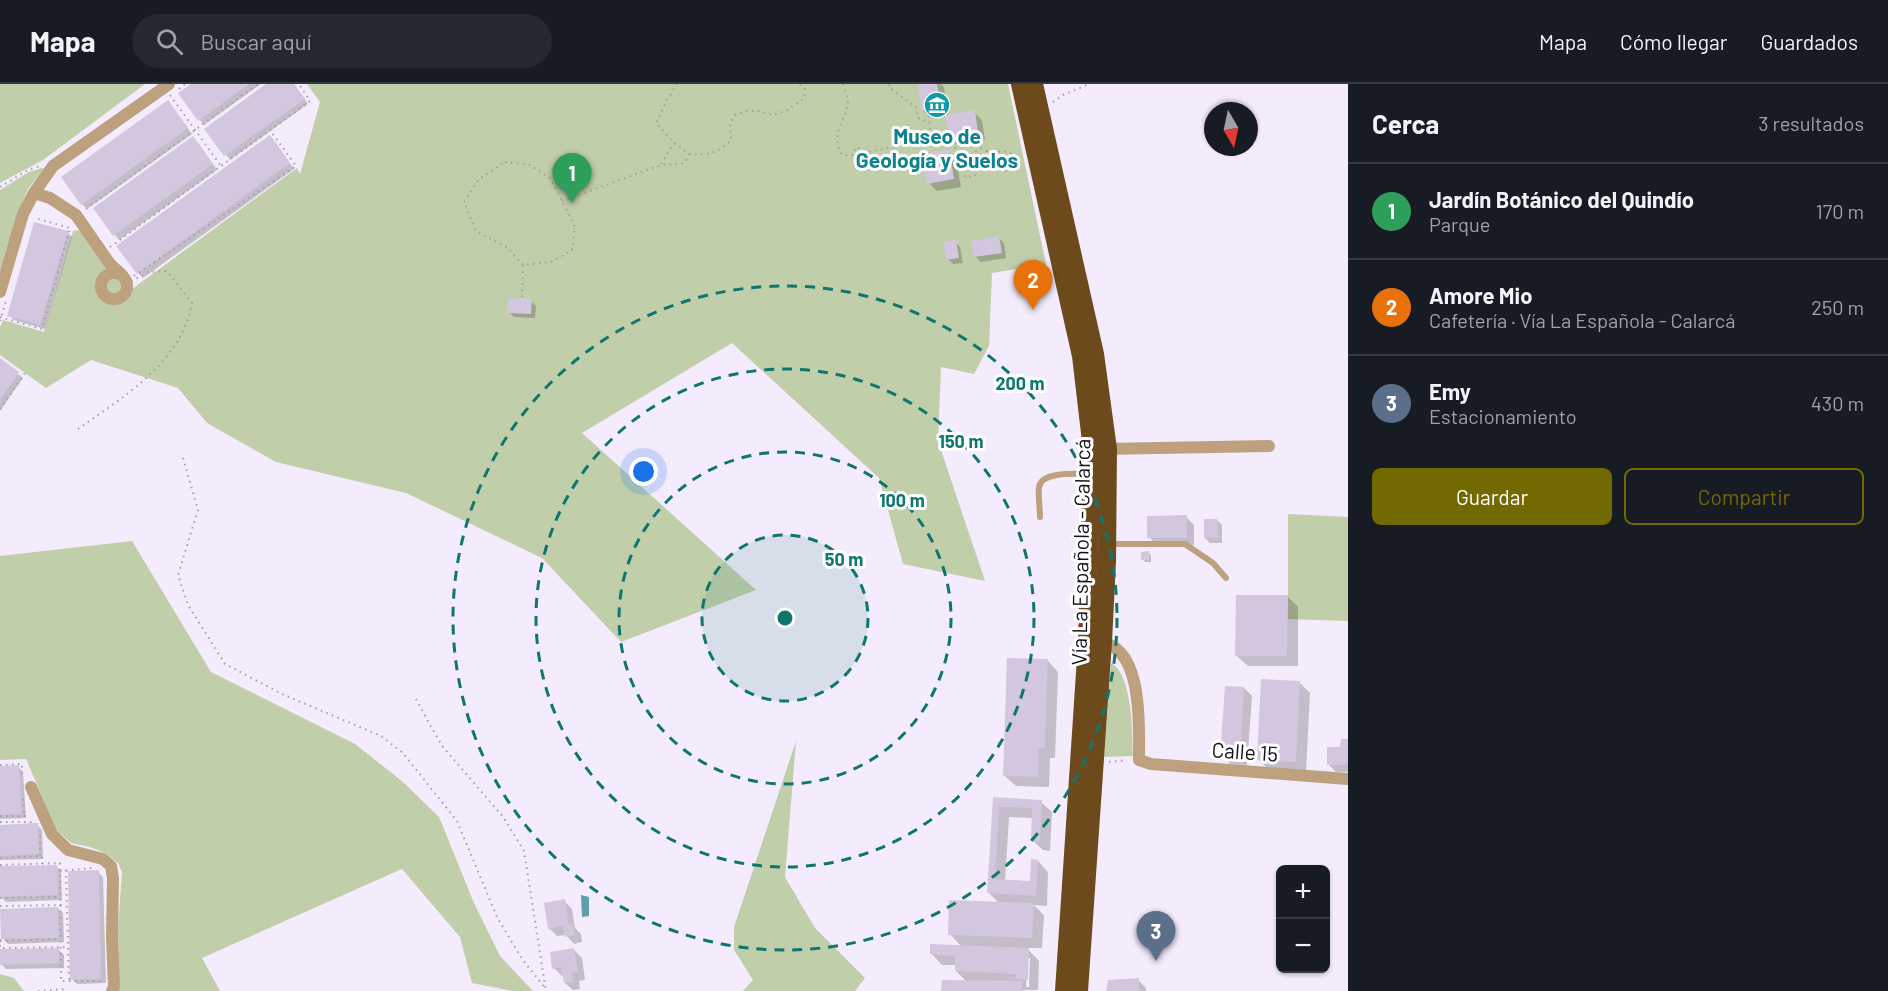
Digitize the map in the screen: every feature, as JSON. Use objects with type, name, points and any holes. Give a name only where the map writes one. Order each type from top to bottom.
[{"type":"highway","name":"Vía La Española - Calarcá","points":[[1020,84],[1100,449]]},
{"type":"highway","name":"Vía La Española - Calarcá","points":[[1034,84],[1095,354],[1100,449],[1094,762],[1079,991]]},
{"type":"highway","name":"Vía La Española - Calarcá","points":[[1064,991],[1095,642],[1107,544],[1099,474]]},
{"type":"street","points":[[0,292],[23,214],[34,193],[53,166],[166,86]]},
{"type":"street","points":[[34,193],[50,198],[76,215],[119,272]]},
{"type":"street","points":[[1100,449],[1269,446]]},
{"type":"street","points":[[1095,642],[1114,646],[1124,658],[1132,677],[1138,704],[1139,760]]},
{"type":"street","name":"Calle 15","points":[[1139,760],[1151,764],[1348,779]]},
{"type":"street","points":[[31,787],[52,834],[68,850],[103,859],[111,866],[114,987],[108,986]]},
{"type":"lane","points":[[1040,518],[1039,486],[1044,479],[1052,476],[1099,474]]},
{"type":"lane","points":[[1107,544],[1185,544],[1213,563],[1226,578]]},
{"type":"path","points":[[76,215],[258,84]]},
{"type":"path","points":[[119,272],[109,247],[310,101],[299,84]]},
{"type":"path","points":[[677,84],[656,123],[674,143],[689,154],[720,151],[731,140],[730,124],[735,115],[747,111],[760,111],[772,115],[786,111],[804,98],[805,89],[799,84]]},
{"type":"path","points":[[843,84],[848,104],[839,126],[838,147],[842,155],[853,155],[856,147],[867,152],[894,147],[895,139],[931,138],[953,144],[976,144],[986,152],[998,170],[1009,171],[1015,161],[1010,152],[986,152]]},
{"type":"path","points":[[889,84],[890,88],[917,108],[918,118],[930,122]]},
{"type":"path","points":[[1038,104],[1053,102],[1089,84]]},
{"type":"path","points":[[166,86],[221,166]]},
{"type":"path","points":[[928,110],[931,138]]},
{"type":"path","points":[[119,272],[296,166],[270,130]]},
{"type":"path","points":[[661,165],[674,143]]},
{"type":"path","points":[[953,144],[961,159],[965,177],[975,176],[976,144]]},
{"type":"path","points":[[562,201],[661,165],[685,163],[689,154]]},
{"type":"path","points":[[522,297],[523,266],[508,248],[476,231],[464,202],[478,179],[506,162],[530,165],[551,179],[575,227],[572,250],[551,262],[523,266]]},
{"type":"path","points":[[0,187],[28,170],[44,165],[53,166]]},
{"type":"path","points":[[0,317],[42,329],[70,228],[23,214]]},
{"type":"path","points":[[78,429],[134,389],[166,357],[188,321],[192,303],[167,271],[119,272]]},
{"type":"path","points":[[0,409],[25,373]]},
{"type":"path","points":[[183,458],[198,510],[178,575],[188,605],[225,664],[282,694],[381,736],[403,753],[457,821],[497,917],[522,959],[546,990]]},
{"type":"path","points":[[416,699],[443,747],[504,818],[524,851],[546,990]]},
{"type":"path","points":[[1094,762],[1139,760]]},
{"type":"path","points":[[0,765],[22,764]]},
{"type":"path","points":[[0,816],[36,816]]},
{"type":"path","points":[[0,822],[37,822]]},
{"type":"path","points":[[40,833],[42,864]]},
{"type":"path","points":[[0,858],[40,856]]},
{"type":"path","points":[[0,865],[60,863],[61,981],[64,981],[66,990],[38,991]]},
{"type":"path","points":[[60,871],[101,868]]},
{"type":"path","points":[[66,869],[69,981]]},
{"type":"path","points":[[0,898],[60,897]]},
{"type":"path","points":[[0,906],[67,905]]},
{"type":"path","points":[[61,939],[0,940],[0,948],[68,947]]},
{"type":"path","points":[[64,981],[108,986]]},
{"type":"green space","points":[[0,84],[145,84],[43,160],[0,183]]},
{"type":"green space","points":[[307,84],[1008,84],[1046,264],[992,273],[989,346],[974,374],[941,367],[938,441],[985,581],[903,564],[879,478],[732,343],[582,433],[756,590],[621,642],[542,558],[406,493],[276,462],[207,423],[178,388],[91,360],[46,388],[0,355],[0,327],[3,320],[44,332],[73,231],[80,230],[107,267],[98,283],[100,296],[104,301],[119,303],[128,299],[132,289],[297,168],[300,174],[320,102]]},
{"type":"green space","points":[[44,169],[28,189],[18,213],[0,270],[0,190],[29,172]]},
{"type":"green space","points":[[114,279],[119,281],[121,286],[119,291],[114,293],[109,291],[107,286],[109,281]]},
{"type":"green space","points":[[1288,514],[1348,517],[1348,621],[1288,619]]},
{"type":"green space","points":[[132,541],[211,672],[355,744],[403,782],[439,817],[474,903],[500,956],[533,991],[512,991],[472,983],[460,937],[402,869],[202,958],[220,991],[119,991],[118,929],[122,872],[118,863],[107,854],[71,843],[56,829],[26,759],[0,760],[0,556]]},
{"type":"green space","points":[[1111,663],[1124,679],[1130,705],[1133,756],[1104,757]]},
{"type":"green space","points":[[796,741],[785,877],[815,928],[865,978],[855,991],[743,991],[753,980],[734,950],[734,927]]},
{"type":"green space","points":[[0,974],[14,978],[24,991],[0,991]]},
{"type":"water","points":[[581,895],[589,897],[589,916],[582,917]]},
{"type":"building","points":[[191,84],[249,84],[198,121],[178,93]]},
{"type":"building","points":[[266,84],[294,84],[305,99],[224,156],[204,129]]},
{"type":"building","points":[[918,84],[937,84],[941,108],[922,111]]},
{"type":"building","points":[[168,100],[188,128],[81,205],[61,177]]},
{"type":"building","points":[[975,110],[978,133],[949,137],[945,115]]},
{"type":"building","points":[[270,135],[290,163],[137,274],[116,246]]},
{"type":"building","points":[[193,136],[213,164],[113,236],[93,208]]},
{"type":"building","points":[[949,149],[954,179],[927,184],[922,154]]},
{"type":"building","points":[[34,222],[68,231],[40,325],[7,316]]},
{"type":"building","points":[[999,236],[1002,253],[974,257],[971,241]]},
{"type":"building","points":[[956,240],[959,258],[946,260],[943,242]]},
{"type":"building","points":[[508,298],[532,299],[531,314],[507,313]]},
{"type":"building","points":[[0,358],[19,372],[0,400]]},
{"type":"building","points":[[1187,515],[1187,538],[1147,538],[1147,516]]},
{"type":"building","points":[[1204,519],[1217,519],[1218,538],[1204,538]]},
{"type":"building","points":[[1149,551],[1149,560],[1141,560],[1141,552]]},
{"type":"building","points":[[1236,595],[1288,595],[1287,656],[1235,656]]},
{"type":"building","points":[[1007,658],[1048,659],[1045,748],[1039,748],[1038,777],[1003,776]]},
{"type":"building","points":[[1261,679],[1300,681],[1296,762],[1257,760]]},
{"type":"building","points":[[1225,686],[1244,687],[1240,758],[1220,757]]},
{"type":"building","points":[[1341,739],[1348,739],[1348,762],[1344,765],[1327,765],[1327,747],[1340,747]]},
{"type":"building","points":[[19,765],[22,814],[0,815],[0,766]]},
{"type":"building","points":[[993,797],[1042,800],[1040,841],[1031,840],[1032,808],[999,807],[995,879],[1030,881],[1031,859],[1038,860],[1036,896],[987,893]]},
{"type":"building","points":[[38,823],[39,854],[0,856],[0,825]]},
{"type":"building","points":[[57,865],[58,895],[0,897],[0,866]]},
{"type":"building","points":[[99,870],[101,979],[70,980],[68,871]]},
{"type":"building","points":[[565,899],[569,925],[573,924],[575,935],[565,937],[563,926],[548,929],[544,903]]},
{"type":"building","points":[[949,900],[1034,903],[1032,938],[948,935]]},
{"type":"building","points":[[58,907],[59,938],[1,939],[0,909]]},
{"type":"building","points":[[930,944],[1029,948],[1028,980],[1015,979],[1016,974],[955,971],[955,956],[930,954]]},
{"type":"building","points":[[59,948],[59,963],[0,965],[0,949]]},
{"type":"building","points":[[574,948],[578,972],[572,973],[573,982],[564,983],[561,967],[552,969],[550,952]]},
{"type":"building","points":[[1139,978],[1139,991],[1106,991],[1108,980]]},
{"type":"building","points":[[942,980],[1022,981],[1022,991],[941,991]]},
{"type":"place","name":"Museo de Geología y Suelos","points":[[937,105]]},
{"type":"place","name":"Jardín Botánico del Quindío","points":[[572,203]]},
{"type":"place","name":"Amore Mio","points":[[1033,310]]},
{"type":"place","name":"Emy","points":[[1156,961]]}]
